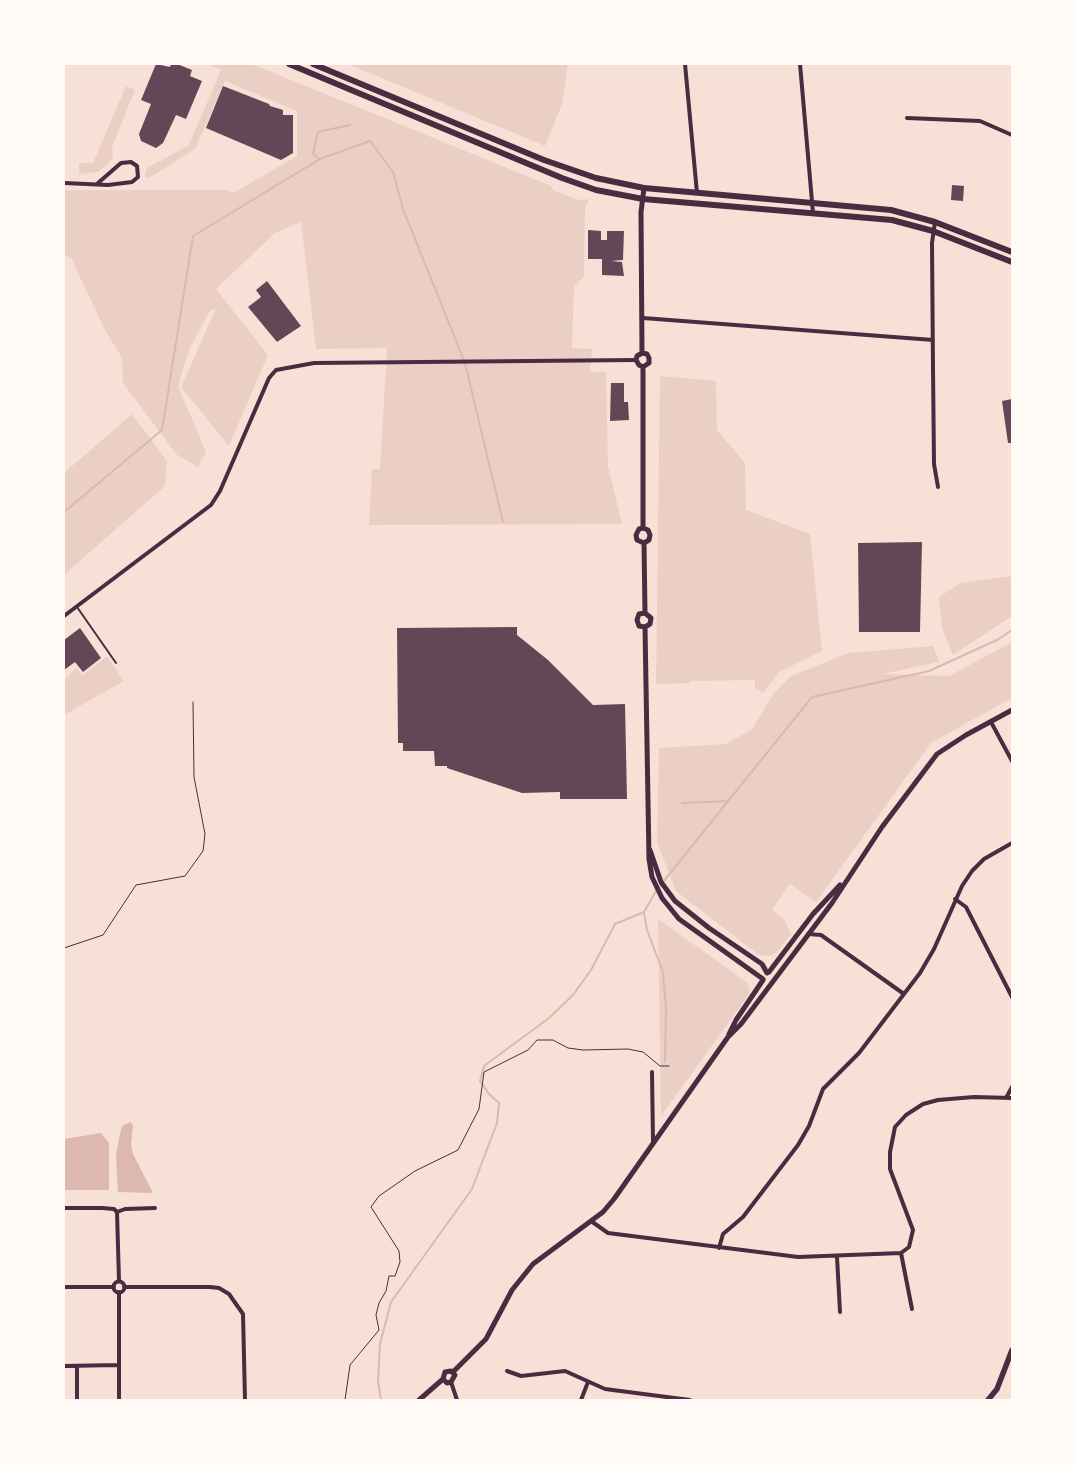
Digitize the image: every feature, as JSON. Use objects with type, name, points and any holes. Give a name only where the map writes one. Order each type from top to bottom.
[{"type":"highway","points":[[289,64],[562,178],[596,190],[642,199],[892,220],[933,231],[1012,262]]},
{"type":"highway","points":[[314,64],[563,167],[596,178],[644,188],[891,210],[935,222],[1012,252]]},
{"type":"main road","points":[[988,1400],[997,1389],[1010,1363],[1012,1350]]},
{"type":"street","points":[[684,64],[697,193]]},
{"type":"street","points":[[800,64],[813,214]]},
{"type":"street","points":[[907,118],[980,121],[1012,134]]},
{"type":"street","points":[[64,183],[98,183],[132,182],[138,177],[136,166],[131,162],[120,163],[98,183]]},
{"type":"street","points":[[642,353],[641,212],[644,188]]},
{"type":"street","points":[[935,222],[933,231],[932,340],[934,464],[938,487]]},
{"type":"street","points":[[643,318],[932,340]]},
{"type":"street","points":[[636,360],[637,356],[642,353]]},
{"type":"street","points":[[642,353],[650,358],[649,363],[643,367]]},
{"type":"street","points":[[64,616],[211,505],[220,491],[269,378],[276,370],[304,363],[636,360]]},
{"type":"street","points":[[636,360],[638,365],[643,367]]},
{"type":"street","points":[[643,367],[643,528]]},
{"type":"street","points":[[643,528],[648,530],[649,540],[639,542],[636,535],[637,531],[643,528]]},
{"type":"street","points":[[644,542],[645,613]]},
{"type":"street","points":[[646,627],[640,626],[637,620],[639,614],[645,613],[650,616],[651,621],[646,627],[649,846],[652,877],[662,898],[679,919],[770,984]]},
{"type":"street","points":[[728,1037],[741,1024],[774,977],[832,903],[848,876],[937,754],[949,745],[1012,710]]},
{"type":"street","points":[[991,722],[1012,760]]},
{"type":"street","points":[[719,1248],[723,1234],[743,1217],[798,1145],[823,1089],[859,1053],[904,994],[934,950],[955,899],[972,871],[984,859],[1012,843]]},
{"type":"street","points":[[649,846],[666,890],[686,912],[762,964],[774,977]]},
{"type":"street","points":[[419,1400],[443,1379],[445,1372],[453,1372],[486,1339],[522,1276],[544,1255],[591,1221],[614,1199],[728,1037],[736,1020],[772,965],[813,914],[848,876]]},
{"type":"street","points":[[955,899],[966,908],[1012,997]]},
{"type":"street","points":[[817,920],[821,935]]},
{"type":"street","points":[[807,934],[821,935],[904,994]]},
{"type":"street","points":[[762,964],[772,965]]},
{"type":"street","points":[[652,1072],[653,1145]]},
{"type":"street","points":[[1006,1098],[1012,1087]]},
{"type":"street","points":[[591,1221],[608,1233],[798,1257],[837,1257],[901,1252],[908,1248],[913,1230],[890,1169],[890,1152],[895,1127],[906,1116],[923,1104],[938,1100],[1012,1098]]},
{"type":"street","points":[[64,1208],[108,1208],[117,1212],[124,1209],[155,1208]]},
{"type":"street","points":[[117,1212],[119,1281],[124,1287]]},
{"type":"street","points":[[901,1252],[912,1309]]},
{"type":"street","points":[[837,1257],[840,1312]]},
{"type":"street","points":[[114,1287],[115,1283],[119,1281]]},
{"type":"street","points":[[64,1287],[114,1287]]},
{"type":"street","points":[[114,1287],[115,1291],[119,1292]]},
{"type":"street","points":[[119,1400],[119,1292],[124,1287],[210,1287],[219,1288],[229,1294],[243,1314],[245,1400]]},
{"type":"street","points":[[64,1366],[118,1365]]},
{"type":"street","points":[[77,1366],[77,1400]]},
{"type":"street","points":[[507,1371],[520,1376],[565,1371],[611,1390],[690,1400]]},
{"type":"street","points":[[453,1372],[455,1378],[452,1382],[457,1400]]},
{"type":"street","points":[[443,1379],[446,1382],[452,1382]]},
{"type":"street","points":[[581,1400],[588,1382]]},
{"type":"lane","points":[[77,607],[116,663]]},
{"type":"path","points":[[64,948],[103,935],[136,885],[185,876],[204,851],[205,834],[194,776],[193,702]]},
{"type":"path","points":[[345,1400],[350,1365],[378,1330],[376,1316],[379,1303],[386,1291],[389,1276],[394,1276],[400,1262],[399,1251],[371,1207],[385,1193],[415,1172],[458,1150],[479,1109],[484,1072],[528,1050],[537,1040],[553,1040],[568,1048],[584,1050],[628,1049],[643,1052],[660,1066],[669,1066]]},
{"type":"shaded area","points":[[207,64],[252,64],[549,185],[555,191],[579,200],[589,199],[585,209],[584,276],[574,287],[572,348],[592,349],[590,372],[606,372],[608,466],[622,524],[369,525],[372,469],[380,469],[387,348],[316,349],[301,222],[275,233],[216,289],[268,355],[229,446],[181,387],[216,308],[209,312],[189,350],[178,386],[206,452],[198,467],[177,455],[123,383],[122,358],[105,330],[71,258],[64,254],[64,190],[227,190],[233,193],[297,156],[297,111],[225,81],[195,149],[149,178],[145,176],[147,168],[189,145],[221,70]]},
{"type":"shaded area","points":[[348,64],[568,64],[562,104],[545,146]]},
{"type":"shaded area","points":[[126,86],[135,90],[112,147],[113,157],[98,172],[79,174],[79,163],[93,163]]},
{"type":"shaded area","points":[[660,376],[716,381],[717,430],[745,463],[746,510],[810,534],[822,651],[779,672],[763,693],[755,688],[755,680],[690,681],[690,683],[656,684]]},
{"type":"shaded area","points":[[132,414],[167,461],[165,486],[64,575],[64,473]]},
{"type":"shaded area","points":[[1012,576],[1012,616],[953,655],[942,628],[939,597],[960,583]]},
{"type":"shaded area","points":[[1012,642],[1012,698],[931,743],[816,902],[790,884],[772,910],[784,919],[791,934],[776,953],[771,956],[759,955],[676,891],[657,842],[659,748],[726,744],[752,729],[774,693],[791,676],[848,653],[933,646],[939,662],[882,674],[949,676]]},
{"type":"shaded area","points":[[107,656],[124,681],[64,715],[64,680],[76,668],[83,675]]},
{"type":"shaded area","points":[[658,919],[748,983],[750,993],[661,1116]]},
{"type":"shaded area","points":[[130,1122],[133,1125],[131,1145],[133,1154],[153,1193],[118,1192],[116,1156],[119,1138],[122,1126]]},
{"type":"shaded area","points":[[101,1133],[109,1143],[109,1190],[64,1190],[64,1139]]},
{"type":"building","points":[[156,64],[170,67],[171,64],[177,64],[192,70],[190,76],[202,81],[186,119],[176,115],[163,143],[156,148],[141,141],[139,134],[151,104],[141,100]]},
{"type":"building","points":[[223,86],[283,110],[283,115],[293,115],[293,153],[281,160],[206,128]]},
{"type":"building","points":[[952,185],[964,186],[963,201],[951,200]]},
{"type":"building","points":[[588,230],[601,231],[601,240],[607,240],[607,231],[624,231],[623,260],[611,261],[622,262],[624,276],[602,275],[602,259],[588,259]]},
{"type":"building","points":[[267,281],[301,326],[277,342],[248,307],[261,297],[256,290]]},
{"type":"building","points":[[611,383],[624,383],[624,402],[628,402],[629,420],[610,421]]},
{"type":"building","points":[[1012,399],[1012,443],[1008,443],[1002,401]]},
{"type":"building","points":[[922,542],[920,632],[859,632],[858,543]]},
{"type":"building","points":[[517,627],[517,635],[548,660],[593,705],[625,704],[627,799],[560,799],[560,792],[522,793],[447,768],[447,766],[435,766],[434,751],[403,751],[403,743],[398,743],[397,628]]},
{"type":"building","points":[[80,628],[101,658],[83,672],[75,662],[64,670],[64,640]]},
{"type":"waterway","points":[[319,159],[313,154],[318,132],[350,125]]},
{"type":"waterway","points":[[64,512],[162,430],[193,236],[320,159],[370,141],[393,172],[403,209],[465,363],[503,522]]},
{"type":"waterway","points":[[659,887],[812,697],[929,671],[997,640],[1012,630]]},
{"type":"waterway","points":[[682,803],[728,801]]},
{"type":"waterway","points":[[381,1400],[378,1381],[380,1344],[391,1302],[472,1189],[497,1123],[499,1103],[489,1094],[480,1081],[484,1066],[549,1018],[573,995],[591,970],[615,924],[644,912],[656,891]]},
{"type":"waterway","points":[[644,913],[647,930],[663,972],[666,1009],[665,1062]]}]
